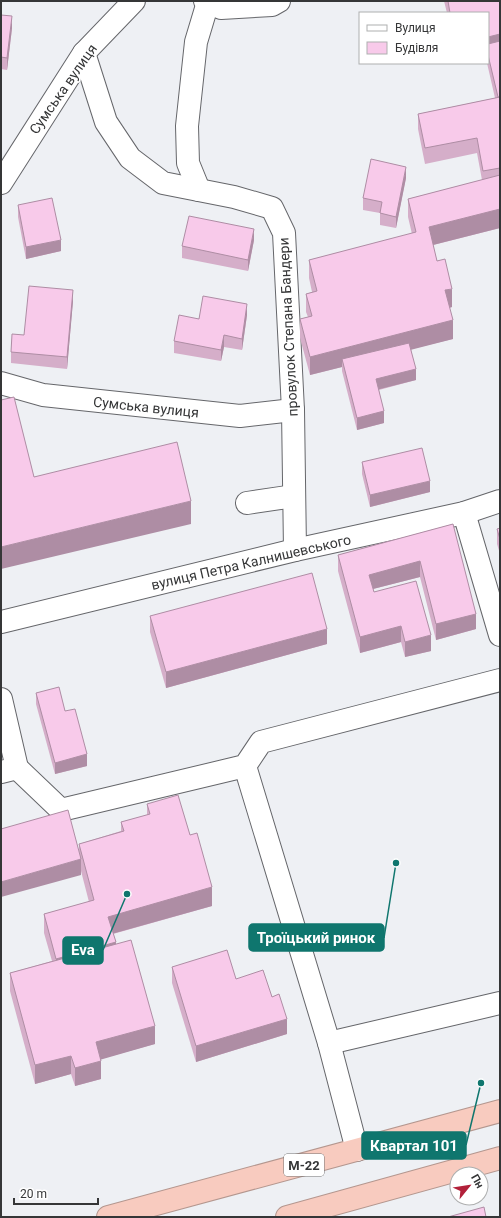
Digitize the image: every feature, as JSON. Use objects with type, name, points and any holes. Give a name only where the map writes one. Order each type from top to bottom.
[{"type":"highway","name":"М-22","points":[[108,1217],[500,1111]]},
{"type":"highway","points":[[287,1217],[500,1158]]},
{"type":"street","name":"Сумська вулиця","points":[[1,183],[84,53],[134,1]]},
{"type":"street","points":[[199,190],[188,163],[187,126],[196,42],[206,2],[221,8],[272,5],[279,1]]},
{"type":"street","name":"провулок Степана Бандери","points":[[84,53],[106,122],[130,158],[163,183],[234,197],[272,208],[284,233],[293,410],[295,550]]},
{"type":"street","name":"Сумська вулиця","points":[[1,383],[43,395],[240,416],[293,410]]},
{"type":"street","points":[[247,503],[294,496]]},
{"type":"street","name":"вулиця Петра Калнишевського","points":[[1,622],[295,550],[464,513],[500,501]]},
{"type":"street","points":[[464,513],[500,635]]},
{"type":"street","points":[[1,699],[9,770],[61,810],[245,766],[261,742],[500,680]]},
{"type":"street","points":[[245,766],[329,1043],[357,1150]]},
{"type":"street","points":[[329,1043],[500,1003]]},
{"type":"building","points":[[448,1],[500,1],[500,34],[489,37],[489,12],[450,12]]},
{"type":"building","points":[[1,15],[12,16],[7,58],[1,57]]},
{"type":"building","points":[[500,41],[500,97],[498,97],[489,59],[489,44]]},
{"type":"building","points":[[500,97],[500,168],[483,171],[477,138],[425,148],[418,114]]},
{"type":"building","points":[[371,159],[406,167],[396,217],[380,213],[382,202],[363,198]]},
{"type":"building","points":[[500,175],[500,209],[429,227],[437,261],[445,259],[452,289],[445,290],[453,320],[310,357],[300,319],[312,316],[306,294],[317,291],[309,260],[416,232],[408,199]]},
{"type":"building","points":[[52,198],[61,240],[26,247],[18,205]]},
{"type":"building","points":[[189,216],[254,229],[248,260],[182,246]]},
{"type":"building","points":[[29,286],[73,290],[67,357],[11,352],[12,334],[24,335]]},
{"type":"building","points":[[203,296],[247,304],[242,339],[224,335],[221,350],[174,341],[179,315],[199,319]]},
{"type":"building","points":[[409,343],[416,369],[376,379],[384,411],[357,418],[342,359]]},
{"type":"building","points":[[14,397],[34,477],[177,442],[191,501],[1,547],[1,400]]},
{"type":"building","points":[[422,448],[430,481],[370,495],[362,462]]},
{"type":"building","points":[[453,524],[476,614],[436,624],[420,561],[369,575],[374,592],[416,581],[431,635],[405,642],[401,626],[360,637],[338,555]]},
{"type":"building","points":[[500,528],[500,539],[497,529]]},
{"type":"building","points":[[312,573],[327,629],[166,672],[150,616]]},
{"type":"building","points":[[59,687],[65,711],[75,709],[87,754],[55,763],[36,693]]},
{"type":"building","points":[[178,795],[190,835],[197,833],[212,887],[108,917],[116,942],[56,959],[44,914],[94,900],[79,844],[124,831],[121,822],[150,814],[147,804]]},
{"type":"building","points":[[68,810],[81,859],[1,882],[1,829]]},
{"type":"building","points":[[131,940],[155,1026],[96,1042],[101,1061],[75,1068],[71,1056],[35,1065],[10,973]]},
{"type":"building","points":[[227,950],[236,979],[263,970],[272,997],[279,994],[287,1019],[196,1046],[172,967]]},
{"type":"building","points":[[484,1207],[486,1217],[448,1217]]},
{"type":"place","name":"Троїцький ринок","points":[[396,863]]},
{"type":"place","name":"Eva","points":[[127,894]]},
{"type":"place","name":"Квартал 101","points":[[481,1083]]}]
